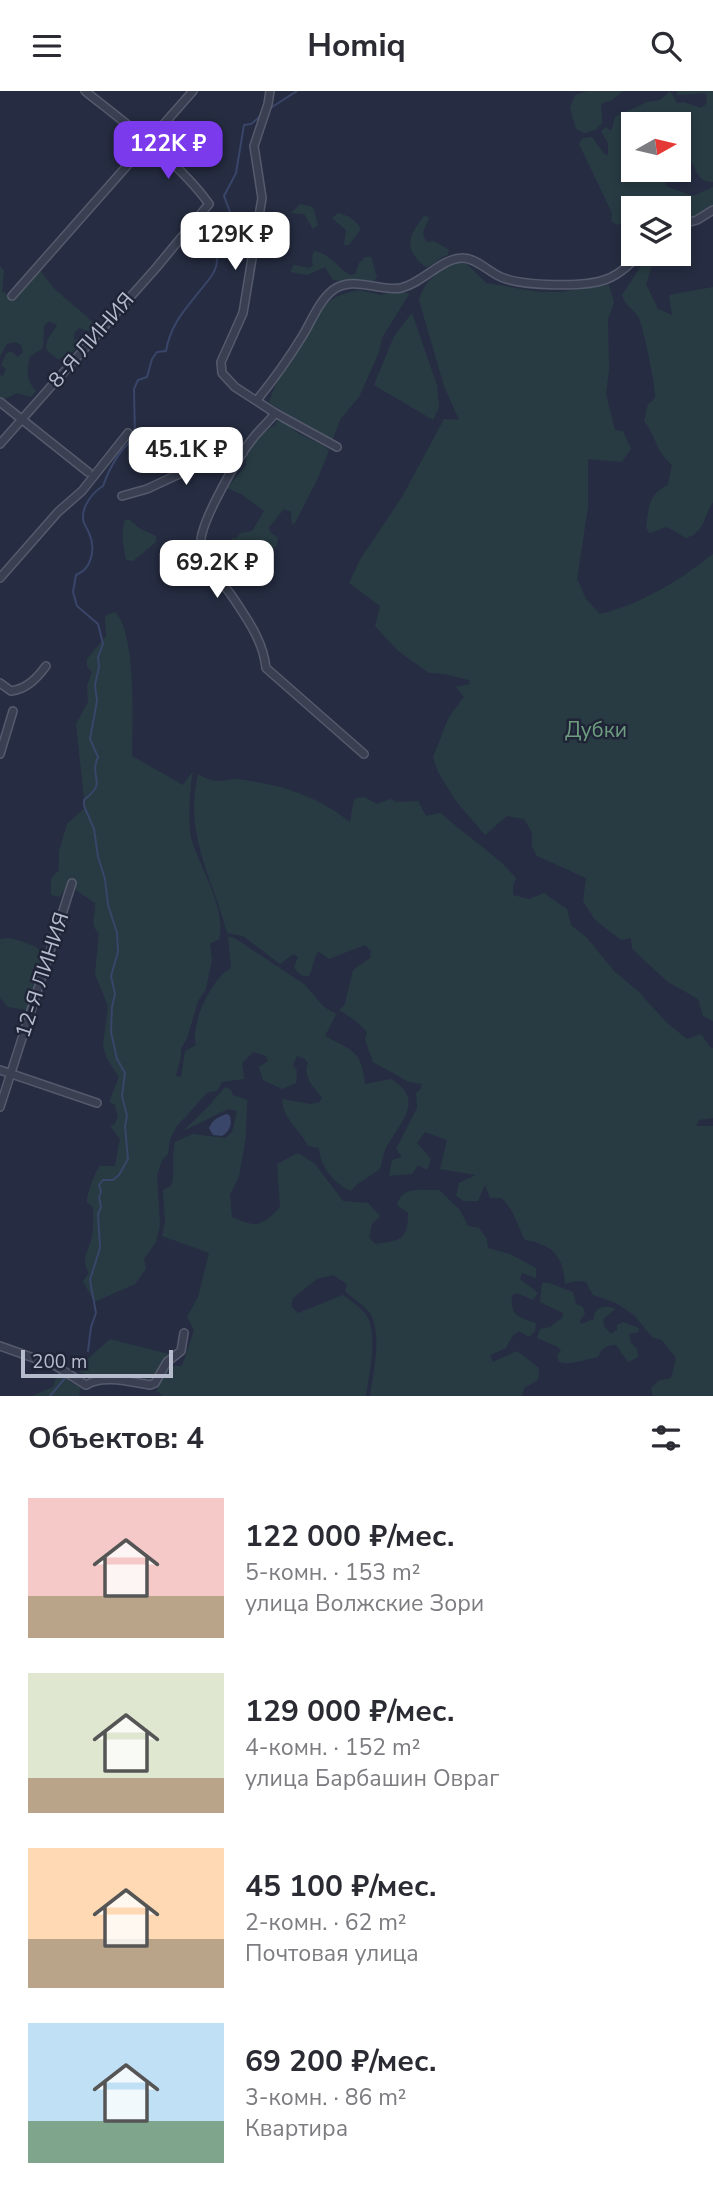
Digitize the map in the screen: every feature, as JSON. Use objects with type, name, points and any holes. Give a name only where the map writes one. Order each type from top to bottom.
[{"type":"street","points":[[85,91],[147,141]]},
{"type":"street","points":[[12,296],[193,91]]},
{"type":"street","points":[[270,91],[254,146],[262,198],[243,313],[221,362],[222,373],[235,387],[275,413],[337,447]]},
{"type":"street","name":"8-Я ЛИНИЯ","points":[[0,444],[209,204],[147,141]]},
{"type":"street","points":[[691,222],[713,210]]},
{"type":"street","points":[[257,400],[282,367],[317,310],[329,294],[341,286],[350,284],[401,288],[455,259],[466,258],[502,278],[559,285],[584,284],[612,277],[628,266]]},
{"type":"street","points":[[0,402],[88,473]]},
{"type":"street","points":[[275,413],[243,453],[206,519],[201,533],[201,545],[206,560],[263,647],[266,667],[364,754]]},
{"type":"street","points":[[0,578],[58,512],[82,491],[128,433]]},
{"type":"street","points":[[122,496],[147,489],[222,454],[243,453]]},
{"type":"street","points":[[0,683],[11,691],[29,685],[46,666]]},
{"type":"street","points":[[0,754],[13,711]]},
{"type":"street","name":"12-Я ЛИНИЯ","points":[[0,1107],[72,883]]},
{"type":"street","points":[[0,1070],[97,1103]]},
{"type":"street","points":[[0,1346],[56,1366],[86,1385],[93,1380],[150,1385],[155,1383],[167,1362],[181,1352],[184,1333]]},
{"type":"green space","points":[[587,91],[623,91],[612,100],[601,104],[602,123],[595,130],[584,133],[576,129],[570,108],[575,95]]},
{"type":"green space","points":[[670,91],[677,103],[684,102],[701,108],[706,104],[705,93],[677,95],[677,91],[713,91],[713,182],[701,179],[691,161],[691,112],[626,112],[647,102],[660,100]]},
{"type":"green space","points":[[621,114],[621,182],[665,182],[668,187],[693,196],[713,187],[713,206],[699,218],[691,221],[691,196],[621,196],[621,224],[617,225],[611,221],[612,213],[579,144],[583,138],[592,137],[604,154],[608,155],[608,143],[601,131],[606,127],[611,131],[615,117]]},
{"type":"green space","points":[[300,204],[313,207],[318,225],[313,229],[304,214],[291,213]]},
{"type":"green space","points":[[338,213],[351,218],[361,229],[349,245],[344,245],[346,230],[332,218]]},
{"type":"green space","points":[[424,216],[429,217],[423,233],[427,242],[434,241],[449,250],[448,255],[425,267],[414,255],[410,243]]},
{"type":"green space","points":[[314,251],[325,255],[350,275],[355,274],[359,263],[365,257],[371,257],[377,277],[366,284],[333,280],[325,267],[307,275],[290,272],[294,265],[309,268],[313,265]]},
{"type":"green space","name":"Дубки","points":[[463,260],[486,283],[540,292],[609,285],[614,302],[608,319],[609,369],[606,394],[615,430],[623,431],[631,449],[622,462],[588,459],[588,507],[577,579],[586,599],[600,614],[616,610],[660,590],[713,554],[713,1021],[703,1016],[698,999],[668,982],[632,949],[631,938],[621,940],[595,920],[583,901],[586,878],[537,856],[532,847],[532,833],[524,819],[507,816],[485,835],[456,801],[438,772],[433,757],[449,717],[464,697],[456,687],[470,684],[469,680],[429,673],[398,651],[375,626],[380,606],[349,583],[361,558],[402,497],[444,419],[459,420],[444,386],[419,300],[430,280]]},
{"type":"green space","points":[[0,266],[4,271],[2,291],[8,295],[16,293],[30,270],[39,269],[54,289],[95,326],[92,332],[79,328],[74,333],[74,340],[86,336],[70,354],[57,359],[46,349],[47,341],[57,325],[49,321],[44,326],[43,348],[30,356],[29,361],[28,378],[36,391],[31,397],[17,393],[5,399],[0,398],[0,375],[3,376],[6,369],[1,365],[6,354],[10,351],[18,357],[23,352],[21,345],[16,342],[7,344],[0,356]]},
{"type":"green space","points":[[641,266],[652,266],[646,284],[658,309],[672,315],[669,295],[713,287],[713,502],[697,532],[686,538],[667,527],[649,533],[646,527],[653,497],[668,485],[672,465],[662,454],[644,421],[648,405],[655,396],[654,382],[640,321],[622,295]]},
{"type":"green space","points":[[359,290],[381,295],[398,290],[409,294],[382,338],[379,352],[359,397],[341,418],[332,441],[269,403],[287,362],[314,318],[333,299]]},
{"type":"green space","points":[[412,313],[437,385],[439,407],[433,420],[374,385],[394,336]]},
{"type":"green space","points":[[276,421],[287,423],[296,432],[329,450],[295,523],[292,525],[291,512],[284,509],[269,527],[270,532],[278,538],[276,547],[263,555],[257,575],[246,569],[231,542],[232,538],[241,533],[252,531],[264,511],[241,494],[227,488],[246,465],[248,453],[255,442],[276,425]]},
{"type":"green space","points":[[125,520],[130,520],[156,536],[156,542],[133,561],[126,560],[125,555]]},
{"type":"green space","points":[[115,612],[122,623],[130,659],[132,756],[183,785],[193,771],[190,835],[212,890],[221,928],[219,939],[210,944],[212,960],[206,989],[198,1001],[181,1049],[176,1076],[181,1077],[185,1051],[196,1045],[196,1026],[204,1002],[217,981],[231,968],[228,936],[304,984],[324,1007],[336,1014],[325,1036],[354,1053],[361,1064],[365,1084],[391,1079],[407,1095],[409,1103],[403,1120],[386,1149],[380,1169],[351,1191],[329,1174],[319,1148],[308,1146],[285,1113],[282,1099],[311,1104],[322,1098],[308,1078],[308,1063],[297,1056],[293,1065],[297,1071],[296,1083],[282,1089],[263,1080],[259,1067],[268,1061],[266,1056],[253,1052],[242,1063],[244,1079],[222,1082],[217,1091],[208,1092],[177,1126],[170,1139],[168,1154],[162,1160],[157,1176],[160,1225],[156,1242],[144,1259],[146,1269],[135,1284],[94,1302],[83,1281],[89,1273],[85,1259],[93,1226],[93,1207],[87,1202],[87,1198],[100,1166],[115,1166],[120,1139],[110,1126],[115,1124],[118,1117],[115,1105],[109,1102],[119,1077],[107,1059],[103,1046],[108,1006],[95,974],[99,933],[93,923],[95,903],[73,888],[67,888],[59,897],[51,895],[51,879],[59,870],[59,851],[67,824],[85,808],[76,724],[88,702],[87,686],[92,672],[87,666],[87,659],[106,636],[105,616]]},
{"type":"green space","points":[[198,774],[217,781],[238,779],[288,790],[325,805],[350,822],[354,799],[364,797],[377,804],[390,799],[397,802],[418,801],[426,816],[440,813],[501,862],[516,878],[513,895],[529,899],[544,893],[567,909],[571,925],[587,938],[615,972],[638,991],[666,1022],[687,1039],[701,1034],[713,1048],[713,1118],[699,1120],[696,1126],[713,1126],[713,1396],[653,1396],[651,1388],[658,1381],[671,1378],[676,1358],[662,1340],[652,1337],[634,1315],[616,1303],[593,1295],[586,1282],[565,1284],[562,1266],[555,1253],[543,1245],[525,1240],[509,1207],[501,1198],[490,1198],[485,1185],[478,1201],[464,1201],[456,1196],[459,1183],[476,1175],[440,1169],[447,1140],[425,1132],[417,1143],[431,1159],[427,1170],[418,1165],[412,1174],[389,1176],[392,1160],[402,1157],[396,1149],[417,1108],[416,1093],[422,1084],[409,1082],[373,1062],[365,1040],[367,1032],[339,1010],[345,1004],[353,970],[370,958],[371,951],[365,945],[329,959],[318,951],[309,976],[304,976],[294,967],[298,957],[293,954],[280,964],[243,936],[227,933],[197,836],[195,796]]},
{"type":"green space","points":[[9,938],[32,945],[43,954],[27,1010],[8,1007],[0,998],[0,939]]},
{"type":"green space","points":[[225,1087],[231,1090],[233,1095],[247,1100],[246,1136],[239,1176],[230,1195],[232,1217],[258,1224],[274,1214],[280,1207],[277,1164],[298,1153],[315,1164],[343,1201],[368,1203],[380,1216],[372,1224],[369,1237],[375,1244],[397,1240],[407,1228],[408,1213],[397,1205],[404,1194],[414,1190],[439,1190],[460,1210],[468,1226],[479,1228],[487,1239],[488,1248],[510,1254],[536,1268],[536,1278],[522,1273],[520,1279],[538,1293],[533,1300],[517,1293],[512,1296],[514,1312],[536,1323],[535,1331],[529,1337],[519,1331],[513,1335],[506,1348],[490,1355],[493,1362],[517,1351],[539,1368],[538,1380],[524,1388],[522,1396],[370,1396],[377,1343],[374,1322],[370,1313],[345,1291],[347,1284],[333,1275],[317,1279],[293,1298],[291,1306],[298,1313],[343,1295],[365,1313],[372,1342],[366,1396],[163,1396],[157,1391],[167,1369],[182,1366],[194,1330],[187,1317],[198,1297],[209,1253],[162,1236],[165,1222],[163,1190],[171,1186],[175,1142],[193,1134],[225,1138],[232,1132],[237,1111],[228,1109],[183,1131]]},
{"type":"green space","points":[[542,1283],[573,1292],[576,1304],[583,1307],[585,1314],[580,1320],[581,1324],[594,1319],[598,1309],[615,1309],[603,1319],[604,1326],[611,1334],[617,1330],[617,1325],[623,1322],[639,1328],[638,1332],[629,1334],[638,1357],[628,1362],[616,1345],[613,1345],[601,1351],[598,1357],[574,1363],[559,1362],[557,1355],[561,1351],[558,1347],[537,1338],[540,1329],[550,1327],[563,1317],[563,1313],[540,1302]]},
{"type":"green space","points":[[110,1339],[169,1354],[154,1377],[148,1380],[92,1376],[80,1372],[82,1364]]},
{"type":"green space","points":[[57,1375],[68,1378],[71,1383],[79,1382],[79,1396],[32,1396],[53,1387]]},
{"type":"water","points":[[227,1114],[231,1119],[229,1130],[222,1136],[213,1135],[209,1128],[211,1125],[216,1119]]},
{"type":"waterway","points":[[269,109],[297,91]]},
{"type":"waterway","points":[[88,1351],[96,1313],[90,1280],[100,1248],[99,1185],[103,1180],[113,1180],[119,1175],[128,1159],[125,1126],[127,1116],[122,1096],[125,1073],[117,1059],[111,1032],[115,994],[111,976],[118,952],[117,933],[108,905],[94,829],[84,806],[84,800],[97,784],[95,771],[98,757],[90,739],[97,701],[95,685],[98,657],[103,644],[98,624],[77,606],[73,592],[76,575],[86,568],[92,551],[83,513],[89,500],[103,486],[120,453],[135,438],[134,389],[138,380],[147,377],[157,352],[166,351],[177,321],[210,278],[217,264],[219,243],[232,226],[224,196],[236,173],[244,125],[251,124],[262,115]]},
{"type":"waterway","points":[[50,1396],[66,1377]]}]
